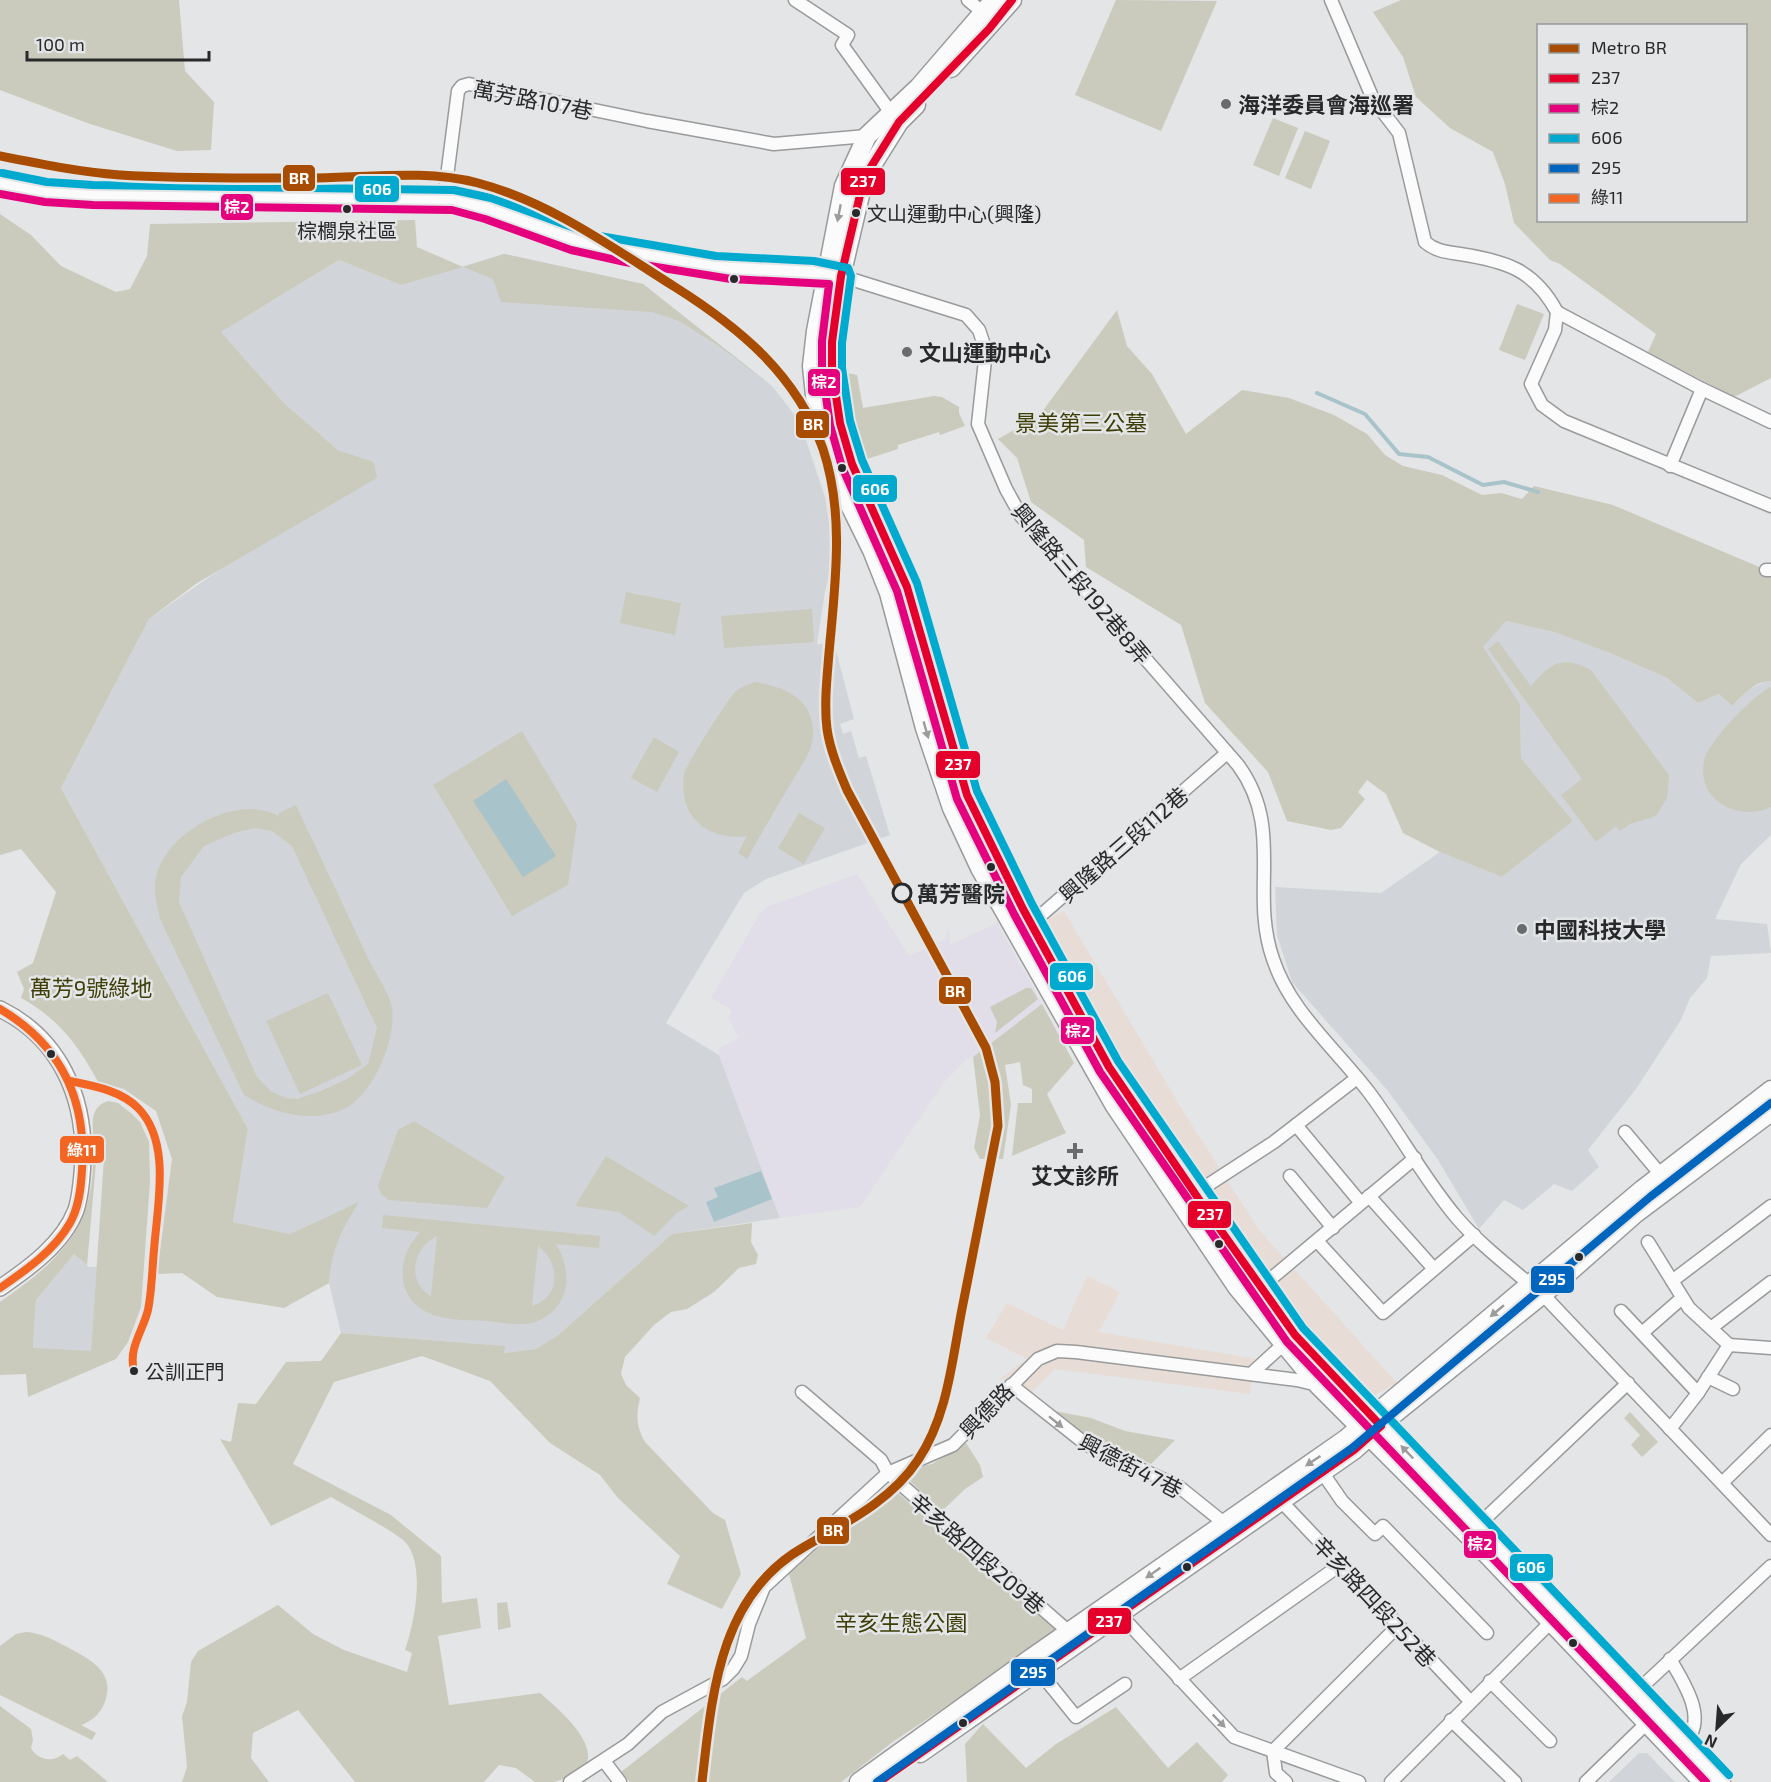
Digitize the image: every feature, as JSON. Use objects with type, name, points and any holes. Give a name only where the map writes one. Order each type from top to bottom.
[{"type":"main road","points":[[1012,0],[991,12],[895,117],[867,136],[844,186],[834,274],[832,351],[840,423],[852,464],[907,587],[946,732],[967,795],[1023,924],[1094,1070],[1187,1199],[1261,1287],[1289,1340],[1319,1386],[1371,1426]]},
{"type":"main road","points":[[834,274],[864,178],[895,117]]},
{"type":"main road","points":[[859,1782],[1069,1632],[1114,1609],[1281,1502],[1322,1472],[1371,1426],[1535,1289],[1661,1175],[1771,1090]]},
{"type":"main road","points":[[1535,1289],[1771,1112]]},
{"type":"main road","points":[[1187,1199],[1237,1287],[1473,1530],[1652,1719],[1702,1782]]},
{"type":"main road","points":[[879,1782],[1038,1670],[1224,1523],[1346,1439],[1371,1426]]},
{"type":"main road","points":[[1473,1530],[1551,1622],[1631,1697]]},
{"type":"main road","points":[[1652,1719],[1684,1743],[1721,1782]]},
{"type":"street","points":[[795,0],[848,35],[842,45],[895,117]]},
{"type":"street","points":[[968,0],[991,12]]},
{"type":"street","points":[[1331,0],[1373,99],[1399,133],[1425,242],[1439,250],[1511,264],[1528,276],[1557,312],[1702,389],[1771,422]]},
{"type":"street","name":"萬芳路107巷","points":[[444,200],[458,91],[462,86],[469,84],[647,122],[774,144],[867,136]]},
{"type":"street","points":[[0,183],[69,194],[444,200],[477,204],[554,235],[589,244],[732,269],[780,268],[834,274]]},
{"type":"street","name":"興隆路三段192巷8弄","points":[[834,274],[952,309],[973,322],[980,330],[986,351],[979,430],[1012,502],[1021,516],[1250,781],[1263,817],[1265,920],[1276,967],[1300,1011],[1357,1078],[1444,1202],[1474,1235],[1535,1289],[1628,1383],[1771,1535]]},
{"type":"street","points":[[1557,312],[1555,330],[1532,378],[1532,390],[1535,397],[1564,421],[1768,508]]},
{"type":"street","points":[[1670,466],[1702,389]]},
{"type":"street","name":"興隆路三段112巷","points":[[1023,924],[1227,753]]},
{"type":"street","points":[[0,1009],[37,1033],[54,1053],[70,1081],[81,1119],[83,1152],[81,1190],[75,1211],[56,1242],[24,1271],[0,1288]]},
{"type":"street","points":[[1187,1199],[1296,1125],[1357,1078]]},
{"type":"street","points":[[1296,1125],[1364,1199],[1434,1269]]},
{"type":"street","points":[[1625,1132],[1661,1175]]},
{"type":"street","points":[[1261,1287],[1318,1242],[1364,1199],[1415,1158]]},
{"type":"street","points":[[1290,1176],[1333,1228]]},
{"type":"street","points":[[1672,1281],[1771,1206]]},
{"type":"street","points":[[1318,1242],[1383,1313],[1474,1235]]},
{"type":"street","points":[[1648,1242],[1682,1298],[1729,1345],[1771,1348]]},
{"type":"street","points":[[1711,1328],[1771,1282]]},
{"type":"street","points":[[1642,1333],[1682,1298]]},
{"type":"street","points":[[1621,1311],[1698,1393]]},
{"type":"street","points":[[1251,1374],[1289,1340]]},
{"type":"street","points":[[1670,1429],[1698,1393],[1729,1345]]},
{"type":"street","name":"興德路","points":[[570,1782],[604,1761],[647,1728],[662,1712],[723,1679],[741,1656],[748,1624],[764,1587],[888,1473],[953,1445],[1038,1359],[1057,1351],[1251,1374],[1319,1386]]},
{"type":"street","points":[[1708,1377],[1733,1389]]},
{"type":"street","points":[[1473,1530],[1628,1383]]},
{"type":"street","name":"興德街47巷","points":[[1011,1385],[1087,1445],[1178,1486],[1224,1523]]},
{"type":"street","name":"辛亥路四段209巷","points":[[802,1392],[881,1460],[888,1473],[1069,1632]]},
{"type":"street","points":[[1722,1483],[1770,1437]]},
{"type":"street","points":[[1322,1472],[1342,1501],[1375,1534],[1383,1526],[1487,1633]]},
{"type":"street","name":"辛亥路四段252巷","points":[[1281,1502],[1470,1701]]},
{"type":"street","points":[[1179,1679],[1340,1565]]},
{"type":"street","points":[[1631,1697],[1771,1566]]},
{"type":"street","points":[[1114,1609],[1234,1737],[1359,1782]]},
{"type":"street","points":[[1391,1782],[1551,1622]]},
{"type":"street","points":[[1273,1751],[1398,1626]]},
{"type":"street","points":[[1670,1659],[1690,1696],[1695,1724],[1693,1734],[1684,1743]]},
{"type":"street","points":[[1038,1670],[1076,1717],[1125,1684]]},
{"type":"street","points":[[1490,1681],[1550,1741]]},
{"type":"street","points":[[1586,1782],[1652,1719]]},
{"type":"street","points":[[1451,1720],[1515,1782]]},
{"type":"street","points":[[1273,1751],[1276,1773],[1286,1782]]},
{"type":"street","points":[[604,1761],[620,1782]]},
{"type":"shaded area","points":[[504,254],[643,284],[773,387],[800,422],[825,497],[834,554],[825,591],[817,644],[834,643],[854,719],[840,724],[843,734],[851,731],[859,758],[866,756],[890,835],[766,879],[744,893],[666,1023],[719,1055],[780,1218],[672,1234],[548,1344],[536,1349],[504,1353],[504,1346],[341,1333],[329,1283],[331,1256],[340,1231],[358,1203],[290,1234],[233,1222],[248,1129],[61,788],[149,619],[374,462],[338,450],[283,402],[221,332],[339,260],[401,285]]},
{"type":"shaded area","name":"中國科技大學","points":[[1506,621],[1554,632],[1610,653],[1667,678],[1698,703],[1719,694],[1732,706],[1748,690],[1766,681],[1771,681],[1771,835],[1741,864],[1715,919],[1767,924],[1771,953],[1711,956],[1707,978],[1690,998],[1681,1020],[1636,1089],[1588,1150],[1599,1167],[1572,1191],[1554,1184],[1523,1210],[1504,1200],[1479,1229],[1438,1160],[1388,1091],[1292,982],[1277,935],[1275,887],[1381,893],[1440,852],[1502,877],[1573,821],[1521,758],[1520,704],[1482,647]]},
{"type":"shaded area","name":"萬芳醫院","points":[[857,874],[909,956],[945,939],[949,927],[950,945],[997,923],[1042,1004],[983,1051],[966,1060],[943,1083],[860,1207],[780,1218],[719,1055],[719,1048],[739,1038],[728,1018],[732,1010],[711,998],[760,914],[767,907]]},
{"type":"shaded area","points":[[1064,911],[1188,1119],[1259,1230],[1397,1383],[1369,1398],[1271,1291],[1038,925]]},
{"type":"shaded area","points":[[74,1254],[89,1267],[97,1267],[91,1352],[33,1349],[36,1300]]},
{"type":"shaded area","points":[[1087,1276],[1120,1292],[1099,1332],[1256,1359],[1250,1394],[1055,1369],[1032,1392],[1001,1378],[1027,1359],[986,1338],[1007,1303],[1063,1330]]},
{"type":"shaded area","points":[[1639,1753],[1647,1753],[1675,1782],[1609,1782]]},
{"type":"green space","points":[[0,0],[179,0],[185,71],[214,102],[211,150],[177,151],[90,124],[0,90]]},
{"type":"green space","points":[[1116,0],[1217,1],[1161,131],[1075,95]]},
{"type":"green space","points":[[1401,0],[1771,0],[1771,378],[1734,397],[1648,352],[1656,334],[1560,264],[1550,260],[1514,223],[1505,184],[1493,152],[1450,128],[1416,97],[1403,57],[1373,12]]},
{"type":"green space","points":[[1273,118],[1298,128],[1279,176],[1253,165]]},
{"type":"green space","points":[[1305,131],[1330,141],[1311,189],[1285,178]]},
{"type":"green space","name":"萬芳9號綠地","points":[[0,214],[31,235],[61,266],[116,292],[130,289],[147,256],[150,224],[415,220],[417,247],[463,267],[401,285],[339,260],[221,332],[283,402],[338,450],[374,462],[377,478],[197,583],[149,619],[61,788],[248,1129],[233,1222],[290,1234],[359,1202],[338,1240],[329,1283],[284,1308],[217,1297],[182,1273],[157,1274],[172,1159],[156,1111],[124,1089],[98,1082],[83,1056],[57,1024],[21,998],[24,989],[17,972],[33,963],[56,892],[21,849],[0,855]]},
{"type":"green space","points":[[504,254],[643,284],[773,387],[719,346],[679,321],[652,312],[501,302],[493,279],[463,267]]},
{"type":"green space","points":[[1517,304],[1544,314],[1525,360],[1499,350]]},
{"type":"green space","name":"景美第三公墓","points":[[1117,310],[1127,346],[1152,374],[1186,434],[1242,390],[1289,398],[1334,415],[1367,434],[1385,455],[1403,466],[1442,475],[1482,495],[1501,493],[1522,499],[1534,486],[1613,505],[1771,572],[1771,681],[1755,686],[1732,706],[1719,694],[1698,703],[1667,678],[1610,653],[1554,632],[1506,621],[1483,647],[1520,704],[1521,758],[1573,821],[1502,877],[1440,852],[1403,833],[1386,794],[1367,780],[1358,792],[1365,799],[1341,828],[1331,830],[1287,821],[1268,772],[1205,703],[1181,625],[1086,567],[1084,540],[1031,502],[1017,458],[998,439],[1039,416]]},
{"type":"green space","points":[[847,373],[857,375],[863,408],[934,396],[942,397],[959,407],[959,413],[965,426],[940,435],[939,432],[898,445],[898,449],[861,461],[846,417],[851,408]]},
{"type":"green space","points":[[626,592],[681,603],[675,635],[620,623]]},
{"type":"green space","points":[[812,609],[814,642],[724,648],[721,616]]},
{"type":"green space","points":[[1498,641],[1531,686],[1551,667],[1564,662],[1581,665],[1591,670],[1669,775],[1667,798],[1656,816],[1630,824],[1620,831],[1616,826],[1596,842],[1561,795],[1582,779],[1488,649]]},
{"type":"green space","points":[[755,682],[777,687],[796,697],[809,713],[813,736],[806,757],[747,859],[738,853],[747,836],[732,836],[707,830],[690,813],[683,789],[686,768],[724,707],[735,692]]},
{"type":"green space","points":[[1771,687],[1771,807],[1759,811],[1734,810],[1713,797],[1703,775],[1704,761],[1713,743],[1732,720],[1763,691]]},
{"type":"green space","points":[[522,731],[577,824],[568,885],[512,916],[433,785]]},
{"type":"green space","points":[[654,737],[679,752],[657,792],[631,778]]},
{"type":"green space","points":[[296,805],[392,1007],[391,1034],[381,1065],[373,1079],[355,1102],[344,1109],[318,1116],[279,1111],[244,1095],[160,919],[156,896],[157,873],[164,858],[175,843],[190,830],[207,820],[244,809],[262,810],[279,816],[279,813]],"holes":[[[255,828],[272,831],[292,846],[377,1028],[368,1064],[347,1079],[297,1099],[286,1098],[272,1092],[257,1077],[179,902],[181,877],[204,846],[234,833]]]},
{"type":"green space","points":[[799,813],[825,828],[804,864],[778,848]]},
{"type":"green space","points":[[1026,988],[1031,988],[1038,999],[995,1033],[997,1022],[990,1007]]},
{"type":"green space","points":[[328,993],[362,1065],[300,1094],[266,1021]]},
{"type":"green space","points":[[1042,1004],[1074,1063],[1047,1094],[1066,1133],[1012,1156],[1018,1103],[1032,1103],[1032,1089],[1023,1085],[1020,1062],[1005,1065],[1011,1105],[1003,1159],[980,1159],[974,1148],[980,1115],[973,1057]]},
{"type":"green space","points":[[108,1101],[118,1103],[140,1122],[149,1142],[150,1182],[141,1307],[128,1342],[116,1359],[28,1397],[26,1374],[0,1375],[0,1302],[37,1274],[66,1245],[85,1210],[91,1188],[93,1164],[96,1163],[87,1265],[74,1254],[36,1300],[33,1348],[91,1351],[105,1143],[94,1143],[93,1118],[97,1108]]},
{"type":"green space","points":[[414,1121],[505,1177],[487,1208],[389,1200],[382,1195],[378,1186],[398,1130]]},
{"type":"green space","points":[[606,1156],[689,1206],[678,1212],[654,1236],[619,1212],[575,1206]]},
{"type":"green space","points":[[383,1215],[600,1236],[599,1248],[556,1244],[565,1265],[566,1287],[563,1297],[549,1314],[538,1321],[513,1324],[449,1319],[423,1310],[406,1292],[403,1280],[406,1255],[420,1232],[382,1228]],"holes":[[[437,1236],[431,1296],[430,1296],[422,1289],[418,1281],[415,1273],[416,1264],[422,1248]],[[538,1246],[551,1261],[554,1279],[553,1288],[548,1295],[542,1302],[532,1306]]]},
{"type":"green space","points":[[752,1223],[751,1242],[758,1255],[756,1264],[739,1268],[714,1292],[687,1309],[671,1312],[654,1325],[625,1357],[621,1374],[626,1385],[640,1398],[638,1420],[645,1442],[713,1513],[725,1520],[741,1574],[722,1609],[667,1584],[680,1556],[618,1498],[600,1475],[550,1443],[490,1381],[422,1356],[334,1382],[293,1464],[391,1515],[441,1556],[442,1603],[477,1598],[481,1628],[438,1636],[449,1705],[540,1693],[565,1716],[581,1736],[588,1756],[586,1766],[572,1776],[554,1782],[535,1782],[516,1768],[499,1765],[484,1782],[355,1782],[298,1710],[253,1733],[251,1758],[269,1782],[182,1782],[187,1767],[182,1716],[187,1702],[191,1662],[198,1651],[278,1605],[313,1634],[344,1650],[407,1672],[412,1653],[405,1650],[415,1611],[417,1581],[416,1566],[406,1543],[383,1526],[331,1497],[271,1526],[220,1439],[231,1442],[238,1403],[256,1404],[286,1362],[321,1361],[341,1333],[505,1346],[504,1353],[536,1349],[557,1336],[672,1234]]},
{"type":"green space","points":[[1054,1411],[1091,1418],[1125,1431],[1175,1440],[1151,1464],[1087,1436]]},
{"type":"green space","points":[[1630,1412],[1658,1442],[1642,1457],[1631,1445],[1640,1435],[1624,1418]]},
{"type":"green space","points":[[966,1443],[980,1465],[983,1477],[965,1489],[942,1511],[908,1479],[918,1467],[932,1464]]},
{"type":"green space","name":"辛亥生態公園","points":[[885,1488],[892,1488],[1056,1629],[1055,1634],[894,1741],[841,1782],[630,1782],[621,1772],[742,1677],[747,1681],[806,1638],[789,1574]]},
{"type":"green space","points":[[507,1602],[511,1627],[498,1630],[497,1603]]},
{"type":"green space","points":[[26,1632],[46,1637],[74,1651],[91,1661],[104,1675],[107,1693],[104,1704],[95,1717],[81,1725],[96,1733],[92,1740],[0,1695],[0,1646],[16,1634]]},
{"type":"green space","points":[[0,1706],[31,1729],[33,1740],[31,1748],[41,1758],[55,1759],[63,1754],[70,1760],[77,1756],[108,1782],[0,1782]]},
{"type":"green space","points":[[1116,1707],[1168,1768],[1197,1742],[1228,1775],[1222,1782],[967,1782],[965,1744],[983,1724],[1026,1768],[1056,1744]]},
{"type":"water","points":[[506,779],[556,856],[523,877],[473,801]]},
{"type":"water","points":[[761,1171],[772,1199],[714,1222],[706,1202],[718,1197],[714,1188]]},
{"type":"waterway","points":[[1317,393],[1365,414],[1399,454],[1428,457],[1483,485],[1504,482],[1538,492]]},
{"type":"metro line","name":"BR","points":[[0,156],[75,170],[120,175],[240,178],[416,175],[458,179],[505,191],[556,214],[604,242],[722,319],[744,337],[782,376],[812,422],[830,474],[836,525],[836,576],[826,701],[830,745],[847,790],[986,1048],[995,1082],[998,1126],[948,1387],[928,1443],[918,1460],[895,1488],[851,1520],[804,1547],[776,1567],[754,1592],[737,1620],[716,1682],[702,1782]]},
{"type":"transit line","name":"237","points":[[879,1782],[1354,1450],[1381,1426],[1295,1335],[1200,1201],[1109,1067],[1023,909],[967,795],[907,587],[852,464],[840,423],[832,369],[832,342],[841,276],[864,178],[899,122],[989,29],[1012,0]]},
{"type":"transit line","name":"606","points":[[2,173],[47,182],[93,185],[454,190],[491,198],[594,235],[716,256],[814,261],[848,268],[851,276],[842,343],[842,368],[850,421],[862,460],[917,583],[977,791],[1032,904],[1118,1061],[1303,1328],[1729,1775]]},
{"type":"transit line","name":"棕2","points":[[0,194],[45,202],[93,205],[452,210],[485,219],[571,250],[625,262],[731,279],[829,284],[822,341],[822,369],[830,425],[842,467],[897,591],[957,799],[1014,914],[1100,1072],[1287,1342],[1706,1782]]},
{"type":"transit line","name":"綠11","points":[[0,1009],[39,1039],[66,1076],[80,1120],[82,1144],[80,1190],[76,1210],[70,1223],[48,1251],[0,1288]]},
{"type":"transit line","name":"綠11","points":[[70,1081],[106,1090],[131,1102],[149,1122],[155,1138],[160,1176],[151,1288],[146,1318],[134,1347],[134,1371]]},
{"type":"transit line","name":"295","points":[[877,1782],[1352,1448],[1650,1197],[1771,1103]]},
{"type":"place","name":"海洋委員會海巡署","points":[[1226,104]]},
{"type":"place","name":"棕櫚泉社區","points":[[347,209]]},
{"type":"place","name":"文山運動中心(興隆)","points":[[856,213]]},
{"type":"place","name":"文山運動中心","points":[[907,352]]},
{"type":"place","name":"萬芳醫院","points":[[902,893]]},
{"type":"place","name":"中國科技大學","points":[[1522,929]]},
{"type":"place","name":"艾文診所","points":[[1075,1151]]},
{"type":"place","name":"公訓正門","points":[[134,1371]]}]
